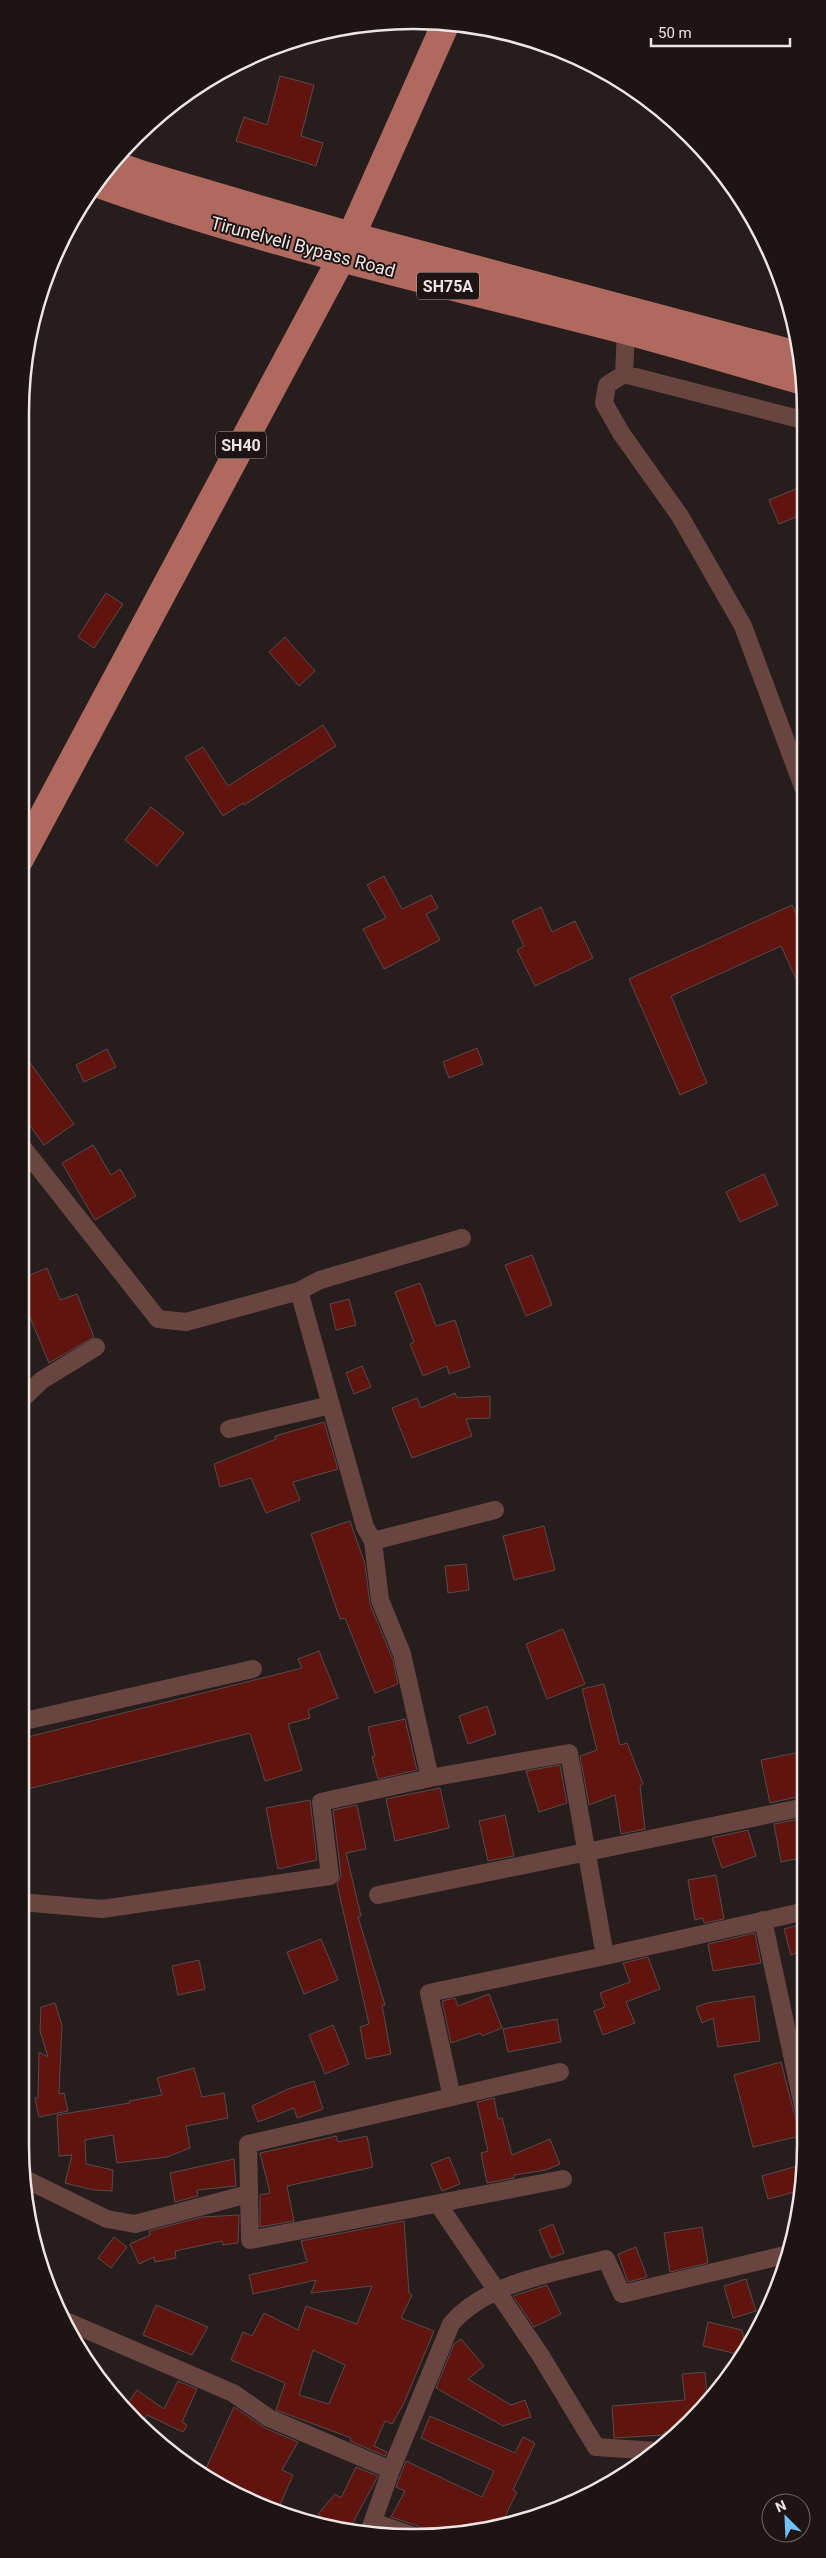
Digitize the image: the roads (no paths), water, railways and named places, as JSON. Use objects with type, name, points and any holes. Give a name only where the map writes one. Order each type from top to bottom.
[{"type":"main road","name":"SH40","points":[[29,842],[346,247],[443,30]]},
{"type":"main road","points":[[119,166],[346,247],[793,354]]},
{"type":"main road","name":"Tirunelveli Bypass Road","points":[[104,185],[180,213],[346,247],[626,331],[795,379]]},
{"type":"street","points":[[624,374],[626,331]]},
{"type":"street","points":[[797,418],[624,374],[613,379],[607,385],[604,403],[621,433],[680,516],[743,626],[797,771]]},
{"type":"street","points":[[29,1155],[158,1319],[186,1322],[300,1291],[320,1280],[462,1238]]},
{"type":"street","points":[[300,1291],[365,1527],[373,1541],[380,1600],[402,1654],[430,1778]]},
{"type":"street","points":[[29,1392],[42,1380],[96,1346]]},
{"type":"street","points":[[228,1429],[331,1405]]},
{"type":"street","points":[[373,1541],[495,1510]]},
{"type":"street","points":[[29,1720],[253,1669]]},
{"type":"street","points":[[29,1903],[102,1909],[330,1876],[320,1802],[430,1778],[569,1753],[585,1854],[605,1956]]},
{"type":"street","points":[[378,1895],[797,1810]]},
{"type":"street","points":[[452,2097],[429,1993],[797,1913]]},
{"type":"street","points":[[763,1920],[797,2078]]},
{"type":"street","points":[[560,2072],[248,2144],[250,2240],[563,2179]]},
{"type":"street","points":[[31,2182],[107,2219],[135,2224],[248,2194]]},
{"type":"street","points":[[438,2204],[494,2290],[541,2356],[596,2447],[645,2451]]},
{"type":"street","points":[[371,2527],[391,2470],[451,2324],[462,2310],[494,2290],[606,2259],[622,2294],[781,2256]]},
{"type":"street","points":[[73,2324],[234,2393],[269,2418],[391,2470]]}]
